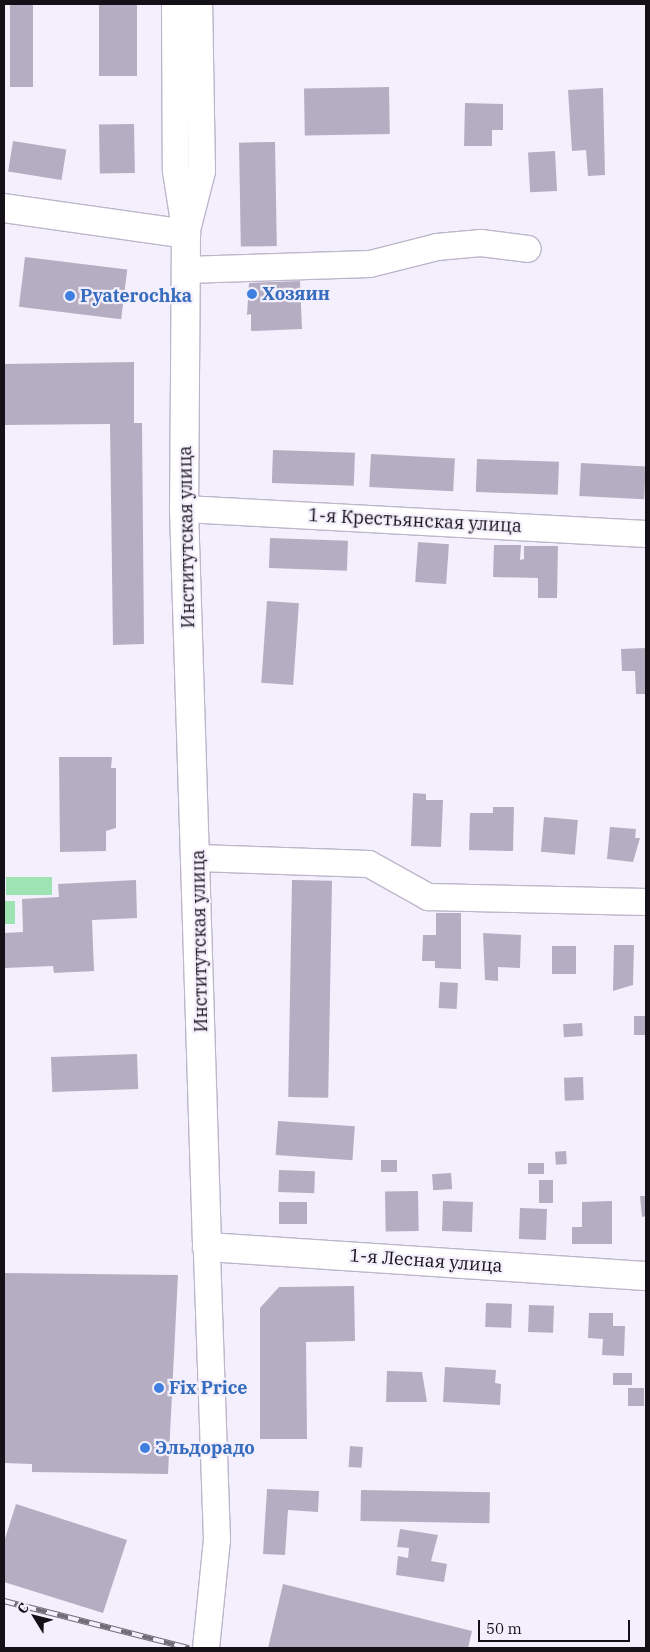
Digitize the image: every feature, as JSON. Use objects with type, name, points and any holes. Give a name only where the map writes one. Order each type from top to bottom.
[{"type":"main road","points":[[4,208],[186,234]]},
{"type":"main road","name":"Институтская улица","points":[[186,234],[184,509],[198,858],[207,1247]]},
{"type":"main road","name":"1-я Лесная улица","points":[[207,1247],[646,1276]]},
{"type":"street","name":"Институтская улица","points":[[175,4],[176,171],[186,234]]},
{"type":"street","name":"Институтская улица","points":[[186,234],[202,172],[199,4]]},
{"type":"street","points":[[186,270],[370,264],[437,247],[481,243],[528,249]]},
{"type":"street","name":"1-я Крестьянская улица","points":[[184,509],[646,534]]},
{"type":"street","points":[[198,858],[369,864],[428,896],[646,902]]},
{"type":"street","name":"Институтская улица","points":[[206,1648],[217,1540],[207,1247]]},
{"type":"green space","points":[[6,877],[52,877],[52,895],[6,895]]},
{"type":"green space","points":[[4,901],[15,901],[15,924],[4,924]]},
{"type":"building","points":[[10,4],[33,4],[33,87],[10,87]]},
{"type":"building","points":[[99,4],[137,4],[137,76],[99,76]]},
{"type":"building","points":[[389,87],[390,134],[305,135],[304,88]]},
{"type":"building","points":[[603,88],[605,175],[588,176],[586,150],[572,151],[568,90]]},
{"type":"building","points":[[465,103],[503,104],[503,130],[492,130],[492,146],[464,146]]},
{"type":"building","points":[[134,124],[135,173],[100,174],[99,125]]},
{"type":"building","points":[[13,141],[66,149],[61,180],[8,172]]},
{"type":"building","points":[[275,142],[277,246],[241,247],[239,143]]},
{"type":"building","points":[[555,151],[557,191],[530,192],[528,152]]},
{"type":"building","points":[[25,257],[127,270],[121,319],[19,307]]},
{"type":"building","points":[[300,281],[302,329],[251,331],[251,314],[247,315],[249,283]]},
{"type":"building","points":[[134,362],[134,423],[142,423],[144,644],[113,645],[110,424],[4,425],[4,364]]},
{"type":"building","points":[[273,450],[355,453],[354,486],[272,483]]},
{"type":"building","points":[[371,454],[455,458],[453,491],[369,487]]},
{"type":"building","points":[[477,459],[559,462],[558,495],[476,492]]},
{"type":"building","points":[[581,463],[646,466],[644,499],[579,496]]},
{"type":"building","points":[[270,538],[348,541],[347,571],[269,568]]},
{"type":"building","points":[[418,542],[449,544],[446,584],[415,582]]},
{"type":"building","points":[[494,545],[521,545],[520,560],[524,559],[524,546],[558,546],[557,598],[538,598],[538,578],[493,577]]},
{"type":"building","points":[[267,601],[299,603],[293,685],[261,683]]},
{"type":"building","points":[[646,648],[646,694],[636,694],[635,671],[622,671],[621,649]]},
{"type":"building","points":[[59,757],[112,757],[111,768],[116,768],[116,828],[106,831],[106,851],[60,852]]},
{"type":"building","points":[[413,793],[426,794],[426,800],[443,800],[441,847],[411,846]]},
{"type":"building","points":[[493,807],[514,807],[513,851],[469,850],[470,813],[493,813]]},
{"type":"building","points":[[544,817],[578,820],[575,855],[541,852]]},
{"type":"building","points":[[610,827],[636,829],[635,838],[640,838],[633,862],[607,859]]},
{"type":"building","points":[[136,880],[137,918],[92,920],[94,971],[54,973],[53,966],[4,968],[4,933],[23,932],[22,899],[59,897],[58,884]]},
{"type":"building","points":[[292,880],[332,881],[328,1098],[288,1097]]},
{"type":"building","points":[[436,913],[461,913],[461,969],[435,968],[435,961],[422,961],[423,935],[436,935]]},
{"type":"building","points":[[483,933],[521,935],[520,968],[498,967],[498,981],[485,980]]},
{"type":"building","points":[[614,945],[634,945],[633,985],[613,991]]},
{"type":"building","points":[[552,946],[576,946],[576,974],[552,974]]},
{"type":"building","points":[[440,982],[458,983],[457,1009],[439,1008]]},
{"type":"building","points":[[634,1016],[646,1016],[646,1035],[634,1035]]},
{"type":"building","points":[[582,1023],[583,1036],[564,1037],[563,1024]]},
{"type":"building","points":[[137,1054],[138,1089],[52,1092],[51,1057]]},
{"type":"building","points":[[583,1077],[584,1100],[565,1101],[564,1078]]},
{"type":"building","points":[[278,1121],[355,1126],[352,1160],[276,1155]]},
{"type":"building","points":[[566,1151],[567,1164],[556,1165],[555,1152]]},
{"type":"building","points":[[381,1160],[397,1160],[397,1172],[381,1172]]},
{"type":"building","points":[[528,1163],[544,1163],[544,1174],[528,1174]]},
{"type":"building","points":[[279,1170],[315,1171],[314,1193],[278,1192]]},
{"type":"building","points":[[451,1173],[452,1189],[433,1190],[432,1174]]},
{"type":"building","points":[[539,1180],[553,1180],[553,1203],[539,1203]]},
{"type":"building","points":[[418,1191],[419,1231],[386,1232],[385,1192]]},
{"type":"building","points":[[640,1196],[646,1196],[646,1216],[642,1217]]},
{"type":"building","points":[[443,1201],[473,1202],[472,1232],[442,1231]]},
{"type":"building","points":[[612,1201],[612,1244],[572,1244],[572,1227],[582,1227],[582,1202]]},
{"type":"building","points":[[279,1202],[307,1202],[307,1224],[279,1224]]},
{"type":"building","points":[[520,1208],[547,1209],[546,1240],[519,1239]]},
{"type":"building","points":[[4,1273],[178,1275],[168,1474],[32,1472],[32,1464],[4,1463]]},
{"type":"building","points":[[354,1286],[355,1341],[306,1342],[307,1439],[260,1439],[260,1308],[279,1287]]},
{"type":"building","points":[[486,1303],[512,1304],[511,1328],[485,1327]]},
{"type":"building","points":[[529,1305],[554,1306],[553,1333],[528,1332]]},
{"type":"building","points":[[589,1313],[613,1313],[613,1326],[625,1326],[624,1356],[602,1355],[603,1339],[588,1338]]},
{"type":"building","points":[[445,1367],[496,1370],[495,1383],[501,1384],[500,1405],[443,1402]]},
{"type":"building","points":[[387,1371],[422,1372],[427,1402],[386,1402]]},
{"type":"building","points":[[613,1373],[632,1373],[632,1385],[613,1385]]},
{"type":"building","points":[[628,1388],[644,1388],[644,1406],[628,1406]]},
{"type":"building","points":[[350,1446],[363,1447],[362,1468],[349,1467]]},
{"type":"building","points":[[267,1489],[319,1491],[318,1512],[288,1510],[285,1555],[263,1554]]},
{"type":"building","points":[[361,1490],[490,1492],[489,1523],[360,1521]]},
{"type":"building","points":[[16,1504],[127,1540],[103,1613],[4,1582],[4,1542]]},
{"type":"building","points":[[400,1529],[438,1535],[431,1561],[447,1564],[444,1582],[396,1575],[398,1556],[408,1558],[409,1548],[397,1547]]},
{"type":"building","points":[[283,1584],[472,1631],[468,1648],[268,1648]]},
{"type":"railway","points":[[4,1601],[189,1648]]},
{"type":"place","name":"Хозяин","points":[[252,294]]},
{"type":"place","name":"Pyaterochka","points":[[70,296]]},
{"type":"place","name":"Fix Price","points":[[159,1388]]},
{"type":"place","name":"Эльдорадо","points":[[145,1448]]}]
